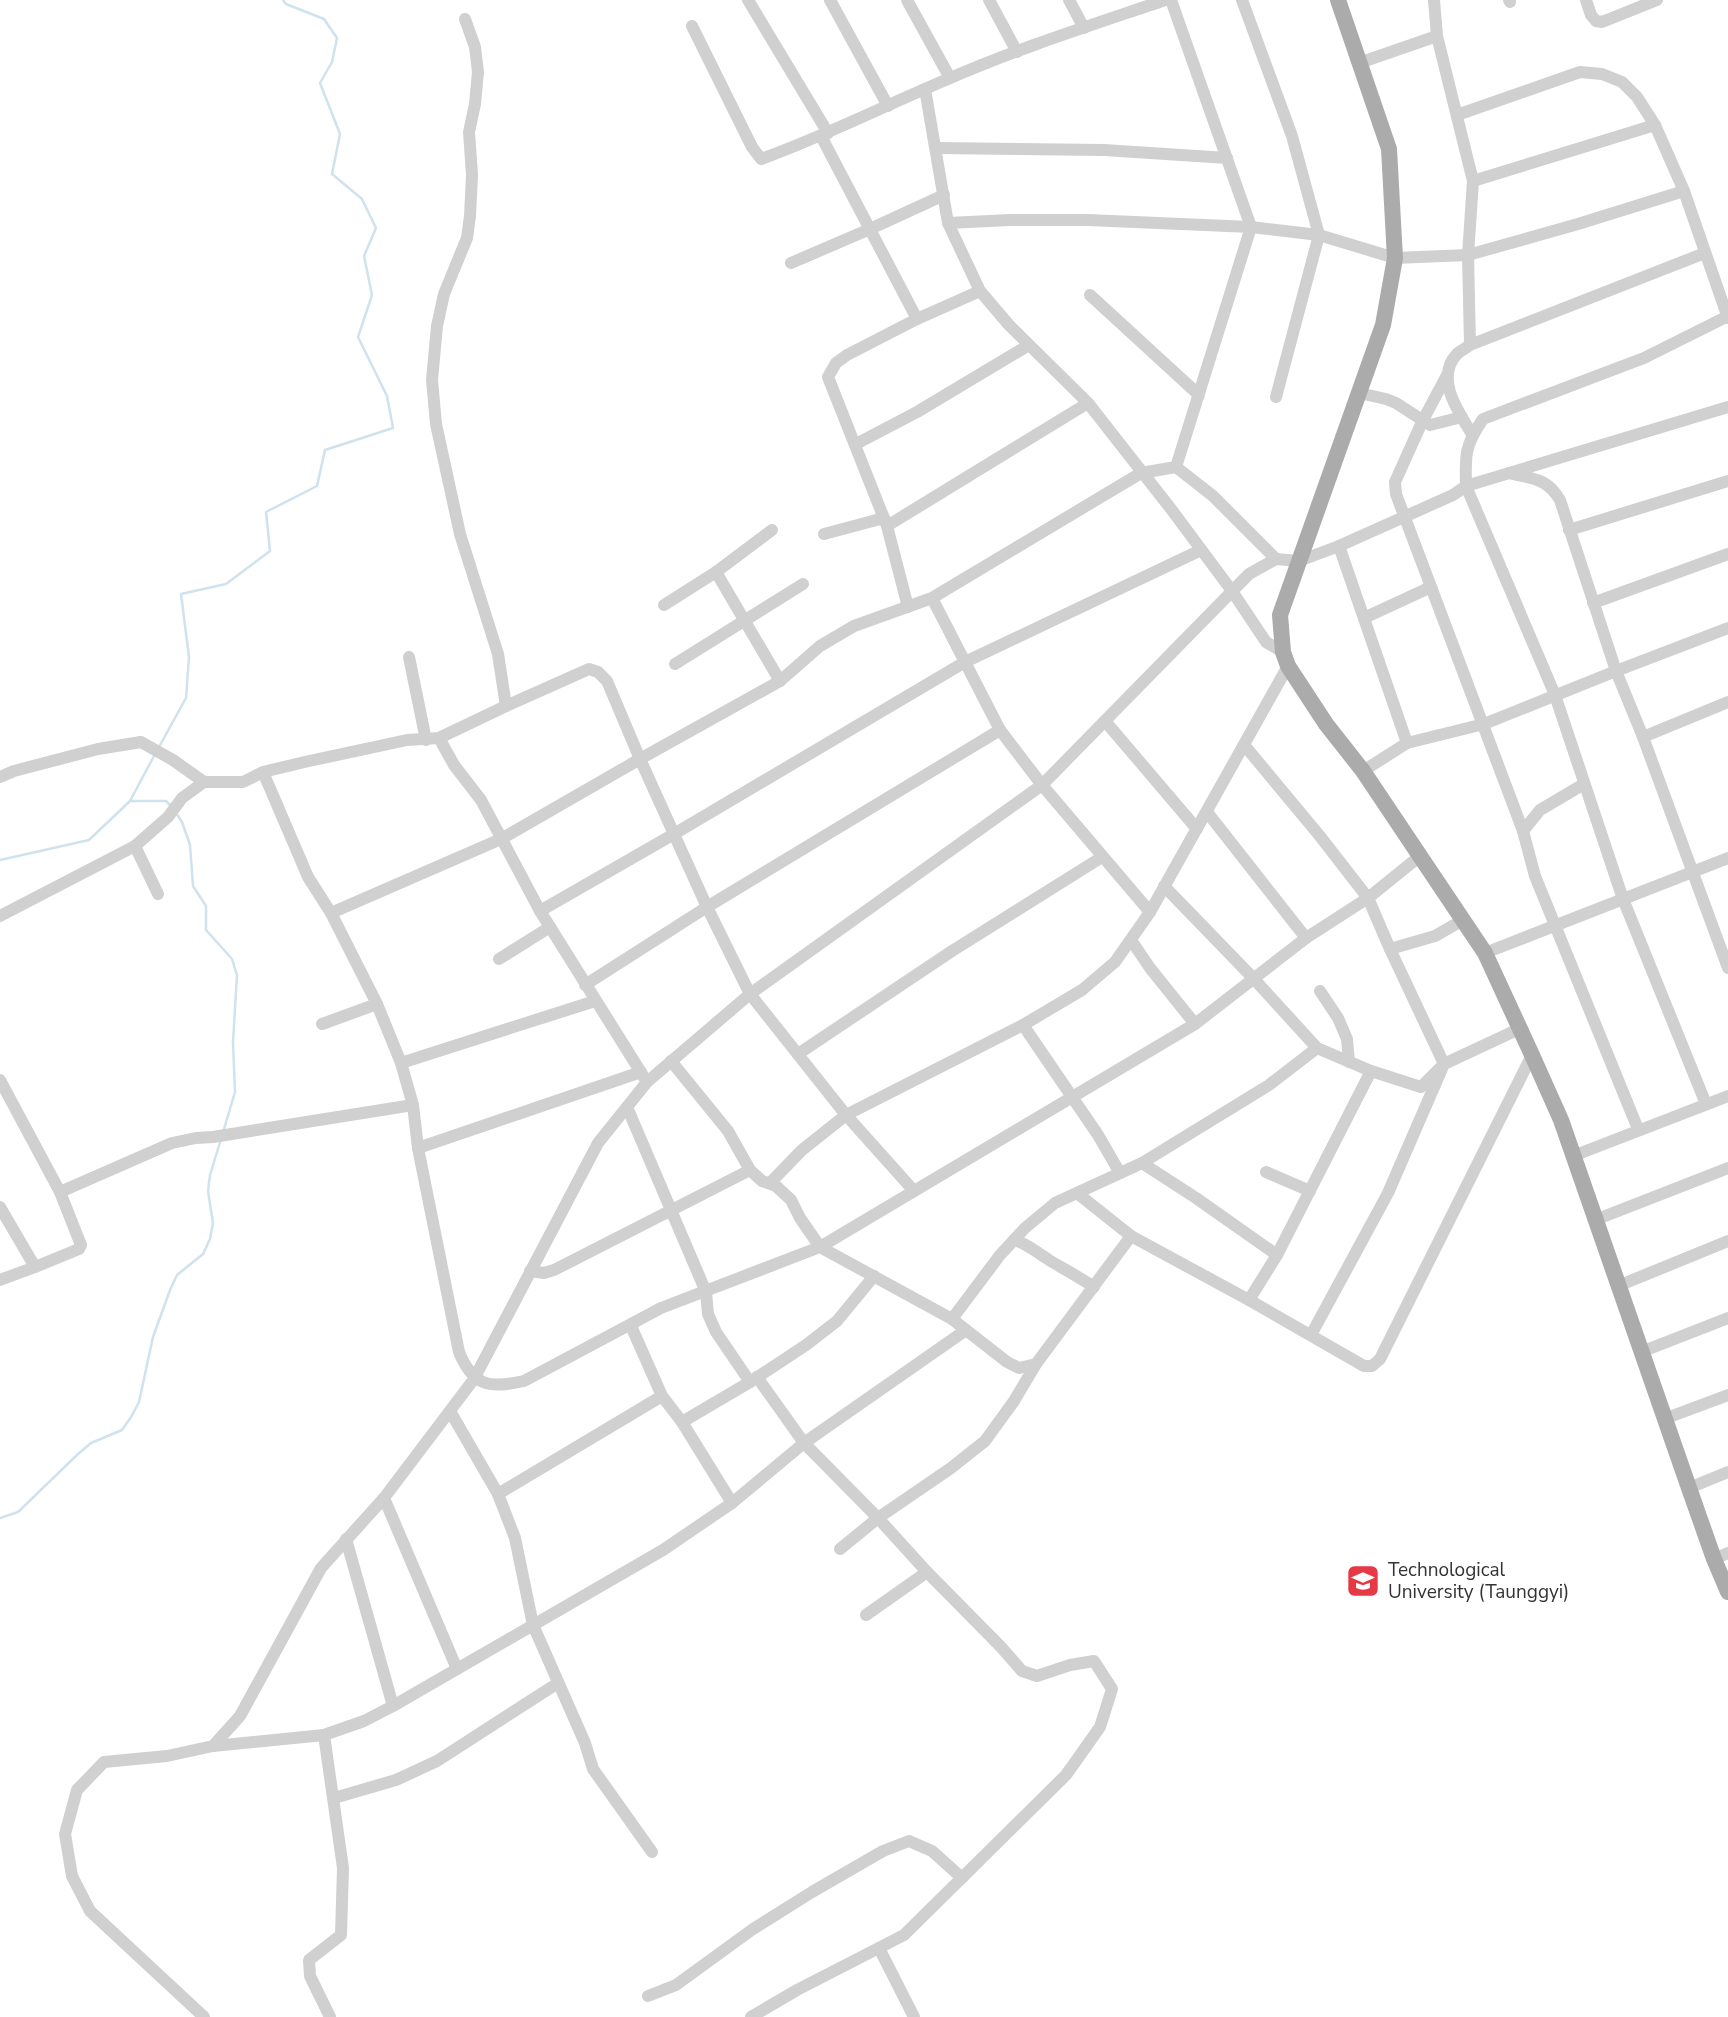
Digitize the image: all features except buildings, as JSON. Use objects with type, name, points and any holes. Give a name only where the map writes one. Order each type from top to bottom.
[{"type":"main road","points":[[1338,0],[1388,149],[1395,258],[1383,325],[1280,615],[1285,659],[1326,724],[1363,771],[1485,953],[1561,1120],[1689,1488],[1721,1556],[1728,1592]]},
{"type":"street","points":[[748,0],[824,134],[917,319]]},
{"type":"street","points":[[830,0],[888,106]]},
{"type":"street","points":[[907,0],[950,78]]},
{"type":"street","points":[[989,0],[1017,52]]},
{"type":"street","points":[[1069,0],[1084,27]]},
{"type":"street","points":[[692,26],[752,147],[761,159],[950,78],[1084,27],[1165,0]]},
{"type":"street","points":[[1171,0],[1251,227],[1176,467]]},
{"type":"street","points":[[1241,0],[1292,136],[1319,235],[1276,397]]},
{"type":"street","points":[[1434,0],[1437,36],[1473,181],[1468,255],[1470,345]]},
{"type":"street","points":[[1586,0],[1591,15],[1596,21],[1602,22],[1657,0]]},
{"type":"street","points":[[465,19],[475,47],[478,72],[469,132],[472,175],[470,216],[467,238],[444,294],[437,326],[432,380],[436,424],[460,534],[498,654],[506,706]]},
{"type":"street","points":[[1359,63],[1437,36]]},
{"type":"street","points":[[1457,115],[1580,72],[1602,74],[1622,82],[1637,97],[1655,125],[1684,191],[1728,317],[1644,358],[1483,419],[1472,434],[1465,454],[1466,486],[1555,695],[1623,899],[1706,1104]]},
{"type":"street","points":[[770,1183],[802,1150],[846,1115],[1023,1025],[1082,990],[1115,962],[1150,912],[1245,746],[1285,659],[1266,642],[1171,509],[1087,403],[1009,325],[980,291],[948,223],[925,89]]},
{"type":"street","points":[[1473,181],[1655,125]]},
{"type":"street","points":[[936,148],[1104,150],[1227,158]]},
{"type":"street","points":[[948,223],[1088,220],[1251,227],[1319,235],[1395,258],[1468,255],[1684,191]]},
{"type":"street","points":[[791,263],[944,195]]},
{"type":"street","points":[[1639,1129],[1535,876],[1523,831],[1484,724],[1395,494],[1395,482],[1455,356],[1470,345],[1705,253]]},
{"type":"street","points":[[908,607],[885,522],[828,377],[836,363],[847,355],[980,291]]},
{"type":"street","points":[[1090,295],[1199,395]]},
{"type":"street","points":[[856,444],[917,412],[1029,345]]},
{"type":"street","points":[[1447,375],[1450,394],[1472,434]]},
{"type":"street","points":[[1359,393],[1396,403],[1430,425],[1462,417]]},
{"type":"street","points":[[824,534],[885,522],[1087,403]]},
{"type":"street","points":[[418,1148],[644,1077],[671,1060],[750,994],[1042,785],[1249,574],[1276,559],[1299,561],[1339,546],[1453,495],[1466,486],[1728,407]]},
{"type":"street","points":[[331,913],[501,839],[780,681],[820,646],[854,626],[932,598],[1142,473],[1176,467],[1213,496],[1276,559]]},
{"type":"street","points":[[1509,473],[1543,482],[1553,489],[1560,500],[1616,671],[1693,872],[1723,936],[1728,968]]},
{"type":"street","points":[[1569,530],[1728,481]]},
{"type":"street","points":[[664,605],[716,572],[772,530]]},
{"type":"street","points":[[1339,546],[1407,743]]},
{"type":"street","points":[[540,911],[965,662],[1201,550]]},
{"type":"street","points":[[1593,603],[1728,554]]},
{"type":"street","points":[[716,572],[780,681]]},
{"type":"street","points":[[675,664],[803,584]]},
{"type":"street","points":[[1364,618],[1431,587]]},
{"type":"street","points":[[932,598],[1000,730],[1042,785],[1150,912]]},
{"type":"street","points":[[1363,771],[1407,743],[1484,724],[1728,628]]},
{"type":"street","points":[[409,657],[433,739],[481,800],[540,911],[644,1077]]},
{"type":"street","points":[[0,777],[13,771],[99,749],[141,742],[204,782],[243,782],[263,772],[407,740],[433,739],[589,669],[598,672],[607,681],[674,834],[750,994],[846,1115],[914,1191]]},
{"type":"street","points":[[1643,737],[1728,702]]},
{"type":"street","points":[[1105,721],[1197,829]]},
{"type":"street","points":[[586,985],[708,907],[1000,730]]},
{"type":"street","points":[[1245,746],[1368,898],[1444,1064],[1388,1193],[1311,1335]]},
{"type":"street","points":[[263,772],[308,877],[331,913],[377,1004],[401,1063],[413,1105],[418,1148],[458,1352],[474,1379],[497,1385],[524,1381],[661,1308],[820,1247],[1195,1024],[1306,938],[1368,898],[1420,856]]},
{"type":"street","points":[[0,916],[135,846],[167,817],[182,798],[204,782]]},
{"type":"street","points":[[1523,831],[1540,810],[1584,785]]},
{"type":"street","points":[[1207,813],[1306,938]]},
{"type":"street","points":[[135,846],[158,894]]},
{"type":"street","points":[[797,1054],[952,951],[1102,857]]},
{"type":"street","points":[[1485,953],[1728,859]]},
{"type":"street","points":[[1164,886],[1317,1048],[1371,1071],[1421,1087],[1444,1064],[1519,1028]]},
{"type":"street","points":[[1390,949],[1435,936],[1463,920]]},
{"type":"street","points":[[499,959],[550,927]]},
{"type":"street","points":[[1131,940],[1195,1024]]},
{"type":"street","points":[[1320,991],[1348,1039],[1349,1062]]},
{"type":"street","points":[[401,1063],[595,1001]]},
{"type":"street","points":[[322,1024],[377,1004]]},
{"type":"street","points":[[1023,1025],[1120,1173]]},
{"type":"street","points":[[952,1318],[1000,1255],[1025,1228],[1055,1203],[1142,1163],[1269,1085],[1317,1048]]},
{"type":"street","points":[[1077,1193],[1131,1236],[1364,1366],[1372,1366],[1380,1359],[1532,1055]]},
{"type":"street","points":[[671,1060],[728,1131],[750,1170],[762,1181],[776,1186],[791,1200],[820,1247],[952,1318],[1007,1362],[1019,1367],[1036,1364]]},
{"type":"street","points":[[1250,1300],[1277,1255],[1371,1071]]},
{"type":"street","points":[[213,1746],[240,1716],[321,1567],[384,1498],[474,1379],[598,1143],[628,1107],[644,1077]]},
{"type":"street","points":[[0,1080],[60,1192],[81,1245],[79,1249],[0,1280]]},
{"type":"street","points":[[1573,1156],[1728,1096]]},
{"type":"street","points":[[60,1192],[172,1143],[413,1105]]},
{"type":"street","points":[[628,1107],[706,1292],[708,1314],[716,1332],[804,1443],[1022,1671],[1037,1676],[1070,1665],[1094,1661],[1112,1689],[1100,1727],[1066,1775],[904,1935],[751,2017]]},
{"type":"street","points":[[1142,1163],[1277,1255]]},
{"type":"street","points":[[1595,1220],[1728,1168]]},
{"type":"street","points":[[530,1271],[544,1273],[554,1270],[750,1170]]},
{"type":"street","points":[[1266,1172],[1310,1191]]},
{"type":"street","points":[[0,1207],[34,1267]]},
{"type":"street","points":[[840,1549],[878,1518],[985,1441],[1036,1364],[1131,1236]]},
{"type":"street","points":[[1014,1240],[1027,1244],[1094,1286]]},
{"type":"street","points":[[1618,1286],[1728,1241]]},
{"type":"street","points":[[682,1422],[806,1345],[837,1321],[874,1276]]},
{"type":"street","points":[[1641,1352],[1728,1318]]},
{"type":"street","points":[[631,1326],[662,1396],[682,1422],[732,1503]]},
{"type":"street","points":[[204,2017],[90,1911],[72,1877],[65,1834],[77,1790],[104,1762],[167,1756],[213,1746],[324,1735],[364,1721],[663,1550],[732,1503],[804,1443],[966,1330]]},
{"type":"street","points":[[1664,1419],[1728,1395]]},
{"type":"street","points":[[498,1494],[662,1396]]},
{"type":"street","points":[[450,1411],[498,1494],[515,1538],[533,1625],[585,1744],[593,1769],[652,1852]]},
{"type":"street","points":[[1689,1488],[1728,1472]]},
{"type":"street","points":[[384,1498],[457,1669]]},
{"type":"street","points":[[346,1539],[393,1706]]},
{"type":"street","points":[[866,1615],[927,1572]]},
{"type":"street","points":[[334,1798],[396,1780],[437,1761],[558,1683]]},
{"type":"street","points":[[324,1735],[343,1868],[341,1934],[309,1961],[310,1976],[330,2017]]},
{"type":"street","points":[[648,1996],[676,1984],[753,1929],[812,1892],[883,1851],[909,1841],[932,1851],[962,1878]]},
{"type":"street","points":[[879,1948],[915,2017]]},
{"type":"waterway","points":[[159,747],[186,698],[189,657],[181,594],[226,584],[270,551],[266,512],[317,486],[325,450],[393,428],[387,396],[358,337],[372,295],[364,256],[376,228],[362,199],[332,174],[340,134],[320,83],[332,62],[337,38],[324,19],[286,4],[283,0]]},
{"type":"waterway","points":[[0,860],[89,840],[130,801],[154,756]]},
{"type":"waterway","points":[[130,801],[166,801],[170,805]]},
{"type":"waterway","points":[[176,813],[190,845],[193,886],[206,906],[206,930],[232,959],[237,975],[233,1042],[235,1092],[224,1129]]},
{"type":"waterway","points":[[0,1518],[18,1512],[91,1443],[122,1430],[131,1417],[139,1402],[153,1337],[170,1290],[177,1275],[203,1254],[210,1239],[213,1223],[208,1191],[221,1139]]},
{"type":"place","name":"Technological University (Taunggyi)","points":[[1363,1581]]}]
